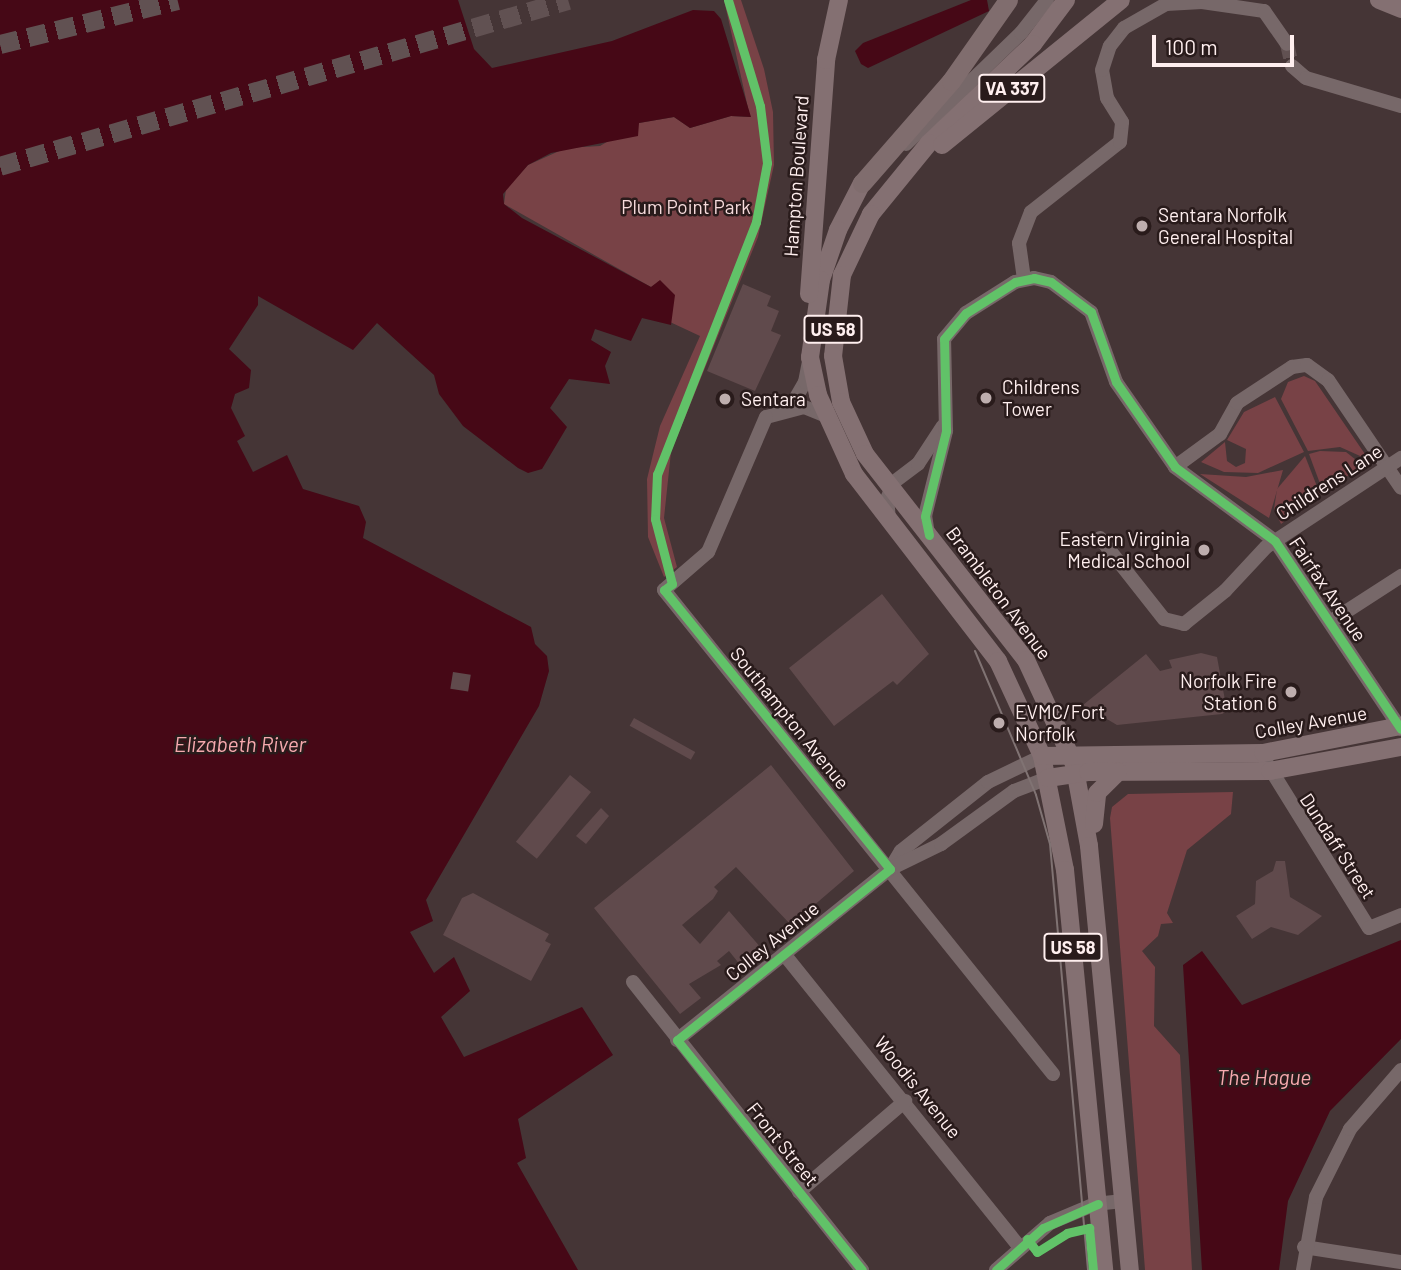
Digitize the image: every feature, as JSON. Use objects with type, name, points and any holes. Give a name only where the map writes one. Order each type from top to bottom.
[{"type":"highway","name":"US 58","points":[[862,183],[951,81],[1008,0]]},
{"type":"main road","name":"Hampton Boulevard","points":[[810,357],[826,60],[839,0]]},
{"type":"main road","name":"Brambleton Avenue","points":[[1066,0],[1033,44],[929,143],[859,235],[842,275],[833,319],[833,356],[841,402],[865,454],[1026,660],[1071,754],[1093,880],[1130,1270]]},
{"type":"main road","name":"VA 337","points":[[904,176],[1121,0]]},
{"type":"main road","points":[[1379,0],[1401,9]]},
{"type":"main road","name":"US 58","points":[[862,183],[824,269],[810,357],[824,415],[854,474],[998,661],[1042,756],[1065,870],[1104,1270]]},
{"type":"main road","name":"Colley Avenue","points":[[1042,756],[1263,753],[1400,727]]},
{"type":"main road","name":"Colley Avenue","points":[[1048,778],[1076,773],[1270,771],[1401,747]]},
{"type":"main road","points":[[1093,880],[1096,797],[1118,772]]},
{"type":"street","points":[[862,183],[1021,33],[1047,0]]},
{"type":"street","points":[[929,535],[925,516],[942,459],[946,422],[942,348],[948,331],[1024,279],[1019,243],[1031,212],[1120,142],[1122,122],[1102,80],[1105,57],[1118,34],[1138,19],[1181,1],[1255,4],[1274,18],[1287,44]]},
{"type":"street","points":[[1292,66],[1306,78],[1401,106]]},
{"type":"street","name":"Fairfax Avenue","points":[[1024,279],[1051,282],[1091,312],[1116,382],[1175,467],[1275,541],[1400,727]]},
{"type":"street","points":[[810,357],[805,382],[790,408],[824,415]]},
{"type":"street","points":[[1175,467],[1220,433],[1237,403],[1301,365],[1314,367],[1328,380],[1401,488]]},
{"type":"street","name":"Southampton Avenue","points":[[790,408],[766,417],[708,552],[668,587],[1053,1074]]},
{"type":"street","points":[[889,520],[891,488],[931,449],[946,422]]},
{"type":"street","name":"Childrens Lane","points":[[1100,538],[1164,619],[1175,625],[1187,622],[1225,591],[1275,541],[1401,458]]},
{"type":"street","points":[[1330,622],[1401,576]]},
{"type":"street","name":"Dundaff Street","points":[[1263,753],[1270,771],[1369,928],[1401,915]]},
{"type":"street","name":"Colley Avenue","points":[[890,869],[901,851],[988,782],[1042,756]]},
{"type":"street","name":"Colley Avenue","points":[[677,1040],[890,869],[941,844],[1014,791],[1048,778]]},
{"type":"street","name":"Woodis Avenue","points":[[784,954],[905,1101],[1019,1247]]},
{"type":"street","name":"Front Street","points":[[633,982],[862,1270]]},
{"type":"street","points":[[1303,1270],[1304,1247],[1316,1197],[1350,1129],[1401,1070]]},
{"type":"street","points":[[799,1192],[905,1101]]},
{"type":"street","points":[[996,1270],[1019,1247],[1050,1223],[1098,1203],[1123,1201]]},
{"type":"street","points":[[1304,1247],[1401,1262]]},
{"type":"green space","name":"Plum Point Park","points":[[724,0],[741,0],[764,69],[773,112],[774,165],[758,237],[671,452],[664,518],[677,567],[664,577],[648,537],[647,479],[660,426],[700,336],[670,322],[661,281],[651,287],[504,204],[506,189],[528,165],[566,148],[600,146],[639,123],[674,117],[690,128],[731,116],[750,117]]},
{"type":"green space","points":[[1304,376],[1315,381],[1369,460],[1340,447],[1308,451],[1281,399],[1288,382]]},
{"type":"green space","points":[[1275,397],[1304,452],[1258,473],[1224,472],[1201,462],[1225,442],[1227,461],[1236,467],[1245,463],[1246,449],[1227,440],[1244,412]]},
{"type":"green space","points":[[1320,451],[1346,452],[1365,467],[1322,489],[1309,454]]},
{"type":"green space","points":[[1305,456],[1320,494],[1281,524],[1274,509],[1277,489]]},
{"type":"green space","points":[[1283,470],[1269,518],[1200,474],[1246,477]]},
{"type":"green space","points":[[1233,792],[1231,814],[1187,850],[1167,913],[1173,923],[1161,924],[1158,936],[1142,951],[1155,967],[1154,1026],[1180,1055],[1192,1270],[1145,1270],[1110,818],[1112,807],[1128,794]]},
{"type":"water","name":"Elizabeth River","points":[[0,0],[458,0],[474,49],[492,68],[612,41],[693,10],[714,11],[721,19],[751,117],[731,116],[690,128],[674,117],[639,123],[638,136],[551,153],[528,165],[503,194],[504,204],[522,218],[651,287],[660,280],[675,295],[671,325],[642,318],[631,341],[595,329],[591,340],[611,352],[605,366],[610,384],[569,379],[550,408],[567,427],[542,469],[528,473],[518,468],[463,426],[439,394],[434,375],[377,323],[353,350],[258,296],[258,305],[229,349],[251,370],[249,388],[235,394],[231,408],[245,436],[237,441],[253,472],[287,455],[303,489],[359,506],[366,522],[363,538],[531,627],[535,644],[547,656],[549,671],[539,706],[426,900],[433,921],[410,932],[434,973],[454,957],[470,991],[441,1017],[464,1057],[582,1007],[613,1055],[518,1119],[526,1158],[517,1163],[578,1270],[0,1270]]},
{"type":"water","points":[[971,0],[987,0],[989,11],[868,68],[861,64],[855,51],[863,43]]},
{"type":"water","name":"The Hague","points":[[1401,940],[1401,1039],[1330,1111],[1288,1201],[1279,1270],[1202,1270],[1183,965],[1202,951],[1242,1005]]},
{"type":"building","name":"Sentara","points":[[743,284],[771,296],[767,306],[779,311],[771,331],[781,335],[755,391],[707,371]]},
{"type":"building","points":[[882,594],[929,654],[897,685],[893,681],[834,726],[789,668]]},
{"type":"building","points":[[1201,653],[1217,657],[1227,711],[1222,714],[1117,725],[1083,705],[1146,654],[1160,671],[1172,668],[1169,660]]},
{"type":"building","points":[[453,672],[471,675],[468,692],[450,689]]},
{"type":"building","points":[[634,718],[695,752],[691,760],[630,726]]},
{"type":"building","points":[[771,765],[854,871],[791,925],[736,867],[714,887],[718,891],[713,899],[682,925],[700,944],[729,911],[762,949],[741,966],[729,951],[717,961],[721,965],[689,984],[701,998],[680,1014],[594,908]]},
{"type":"building","points":[[570,775],[591,792],[537,859],[516,842]]},
{"type":"building","points":[[601,808],[609,816],[586,844],[576,836]]},
{"type":"building","points":[[1276,861],[1285,861],[1290,897],[1322,916],[1298,935],[1271,927],[1252,939],[1236,916],[1255,904],[1256,881],[1273,871]]},
{"type":"building","points":[[473,893],[549,934],[545,941],[551,944],[531,981],[443,935],[462,898]]},
{"type":"tunnel","points":[[0,44],[178,0]]},
{"type":"tunnel","points":[[0,166],[568,0]]},
{"type":"tunnel","points":[[1287,44],[1292,66]]},
{"type":"tram line","points":[[975,651],[1036,795],[1050,844],[1088,1270]]},
{"type":"cycle path","points":[[728,0],[760,106],[767,163],[756,222],[657,474],[655,519],[672,584],[664,590],[890,869],[677,1040],[862,1270]]},
{"type":"cycle path","points":[[929,535],[925,516],[946,431],[944,339],[966,313],[1015,282],[1034,278],[1051,282],[1091,312],[1116,382],[1175,467],[1275,541],[1401,729]]},
{"type":"cycle path","points":[[996,1270],[1043,1228],[1098,1204]]},
{"type":"cycle path","points":[[1027,1239],[1037,1252],[1067,1233],[1089,1228],[1093,1270]]},
{"type":"place","name":"Sentara Norfolk General Hospital","points":[[1142,226]]},
{"type":"place","name":"Childrens Tower","points":[[986,398]]},
{"type":"place","name":"Sentara","points":[[725,399]]},
{"type":"place","name":"Eastern Virginia Medical School","points":[[1204,550]]},
{"type":"place","name":"Norfolk Fire Station 6","points":[[1291,692]]},
{"type":"place","name":"EVMC/Fort Norfolk","points":[[999,723]]}]
